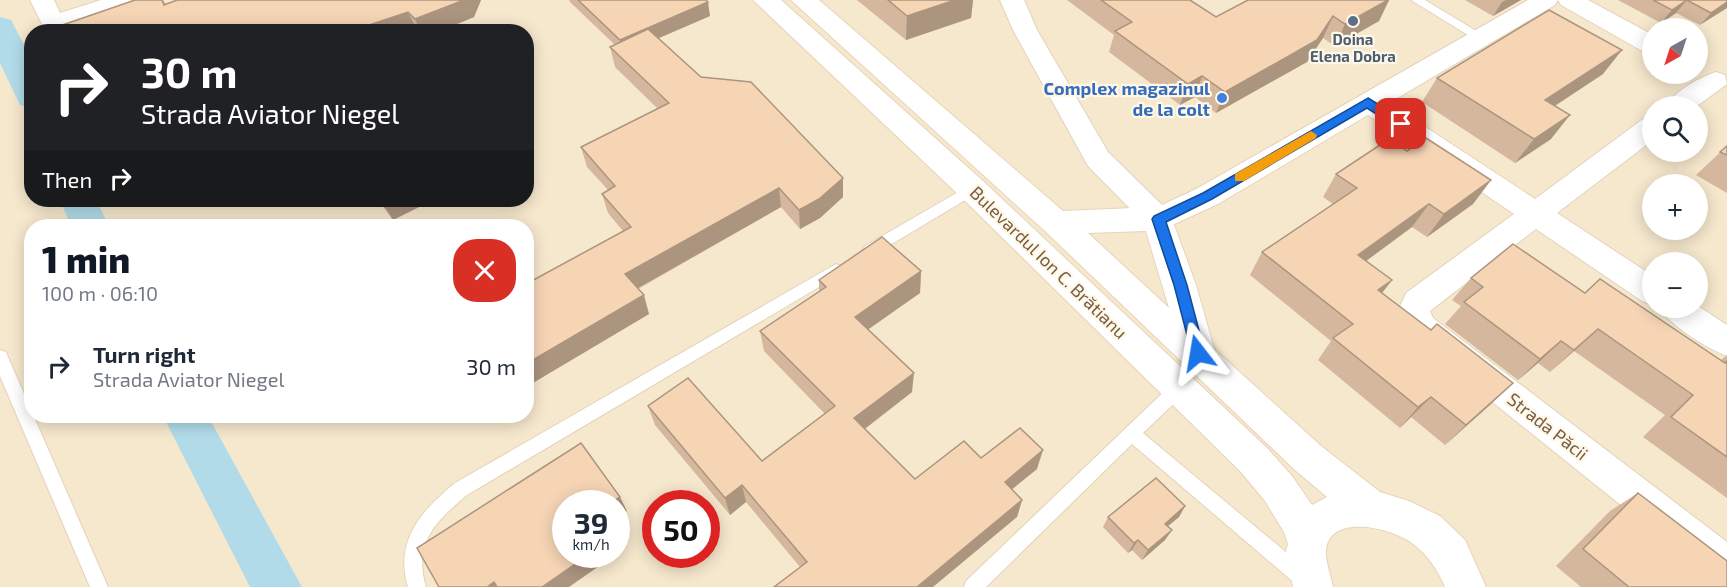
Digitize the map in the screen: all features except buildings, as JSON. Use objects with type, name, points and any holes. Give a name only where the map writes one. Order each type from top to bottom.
[{"type":"main road","name":"Bulevardul Ion C. Brătianu","points":[[766,0],[972,189],[1179,388],[1284,493],[1295,510],[1308,543],[1307,564],[1313,587]]},
{"type":"main road","name":"Bulevardul Ion C. Brătianu","points":[[804,0],[1056,223],[1308,458],[1367,506]]},
{"type":"main road","points":[[1056,223],[1158,219],[1180,285],[1198,353]]},
{"type":"main road","points":[[1308,543],[1320,521],[1344,508],[1367,506],[1401,514],[1432,535],[1454,559],[1466,587]]},
{"type":"street","points":[[42,0],[53,23],[126,0]]},
{"type":"street","points":[[1012,0],[1025,30],[1098,159],[1158,219],[1208,196],[1480,36],[1546,0]]},
{"type":"street","points":[[1570,0],[1642,40]]},
{"type":"street","points":[[1692,96],[1714,80]]},
{"type":"street","points":[[1368,102],[1642,285]]},
{"type":"street","points":[[1535,213],[1642,134]]},
{"type":"street","name":"Strada Păcii","points":[[1535,213],[1417,302],[1414,311],[1420,326],[1727,566]]},
{"type":"street","points":[[1691,318],[1727,342]]},
{"type":"lane","points":[[1417,0],[1480,36]]},
{"type":"lane","points":[[417,587],[412,575],[412,552],[425,522],[461,489],[972,189]]},
{"type":"lane","points":[[0,357],[24,413]]},
{"type":"lane","points":[[973,587],[1179,388]]},
{"type":"lane","points":[[28,423],[99,587]]},
{"type":"lane","points":[[1131,433],[1313,587]]},
{"type":"shaded area","points":[[0,0],[1727,0],[1727,587],[0,587]]},
{"type":"waterway","points":[[0,27],[24,80]]},
{"type":"waterway","points":[[81,207],[87,219]]},
{"type":"waterway","points":[[189,423],[277,587]]},
{"type":"slow traffic","points":[[1239,178],[1311,135]]},
{"type":"place","name":"Doina Elena Dobra","points":[[1353,21]]},
{"type":"place","name":"Complex magazinul de la colt","points":[[1222,98]]},
{"type":"route","points":[[1198,353],[1180,285],[1158,219],[1208,196],[1368,102],[1401,124]]}]
